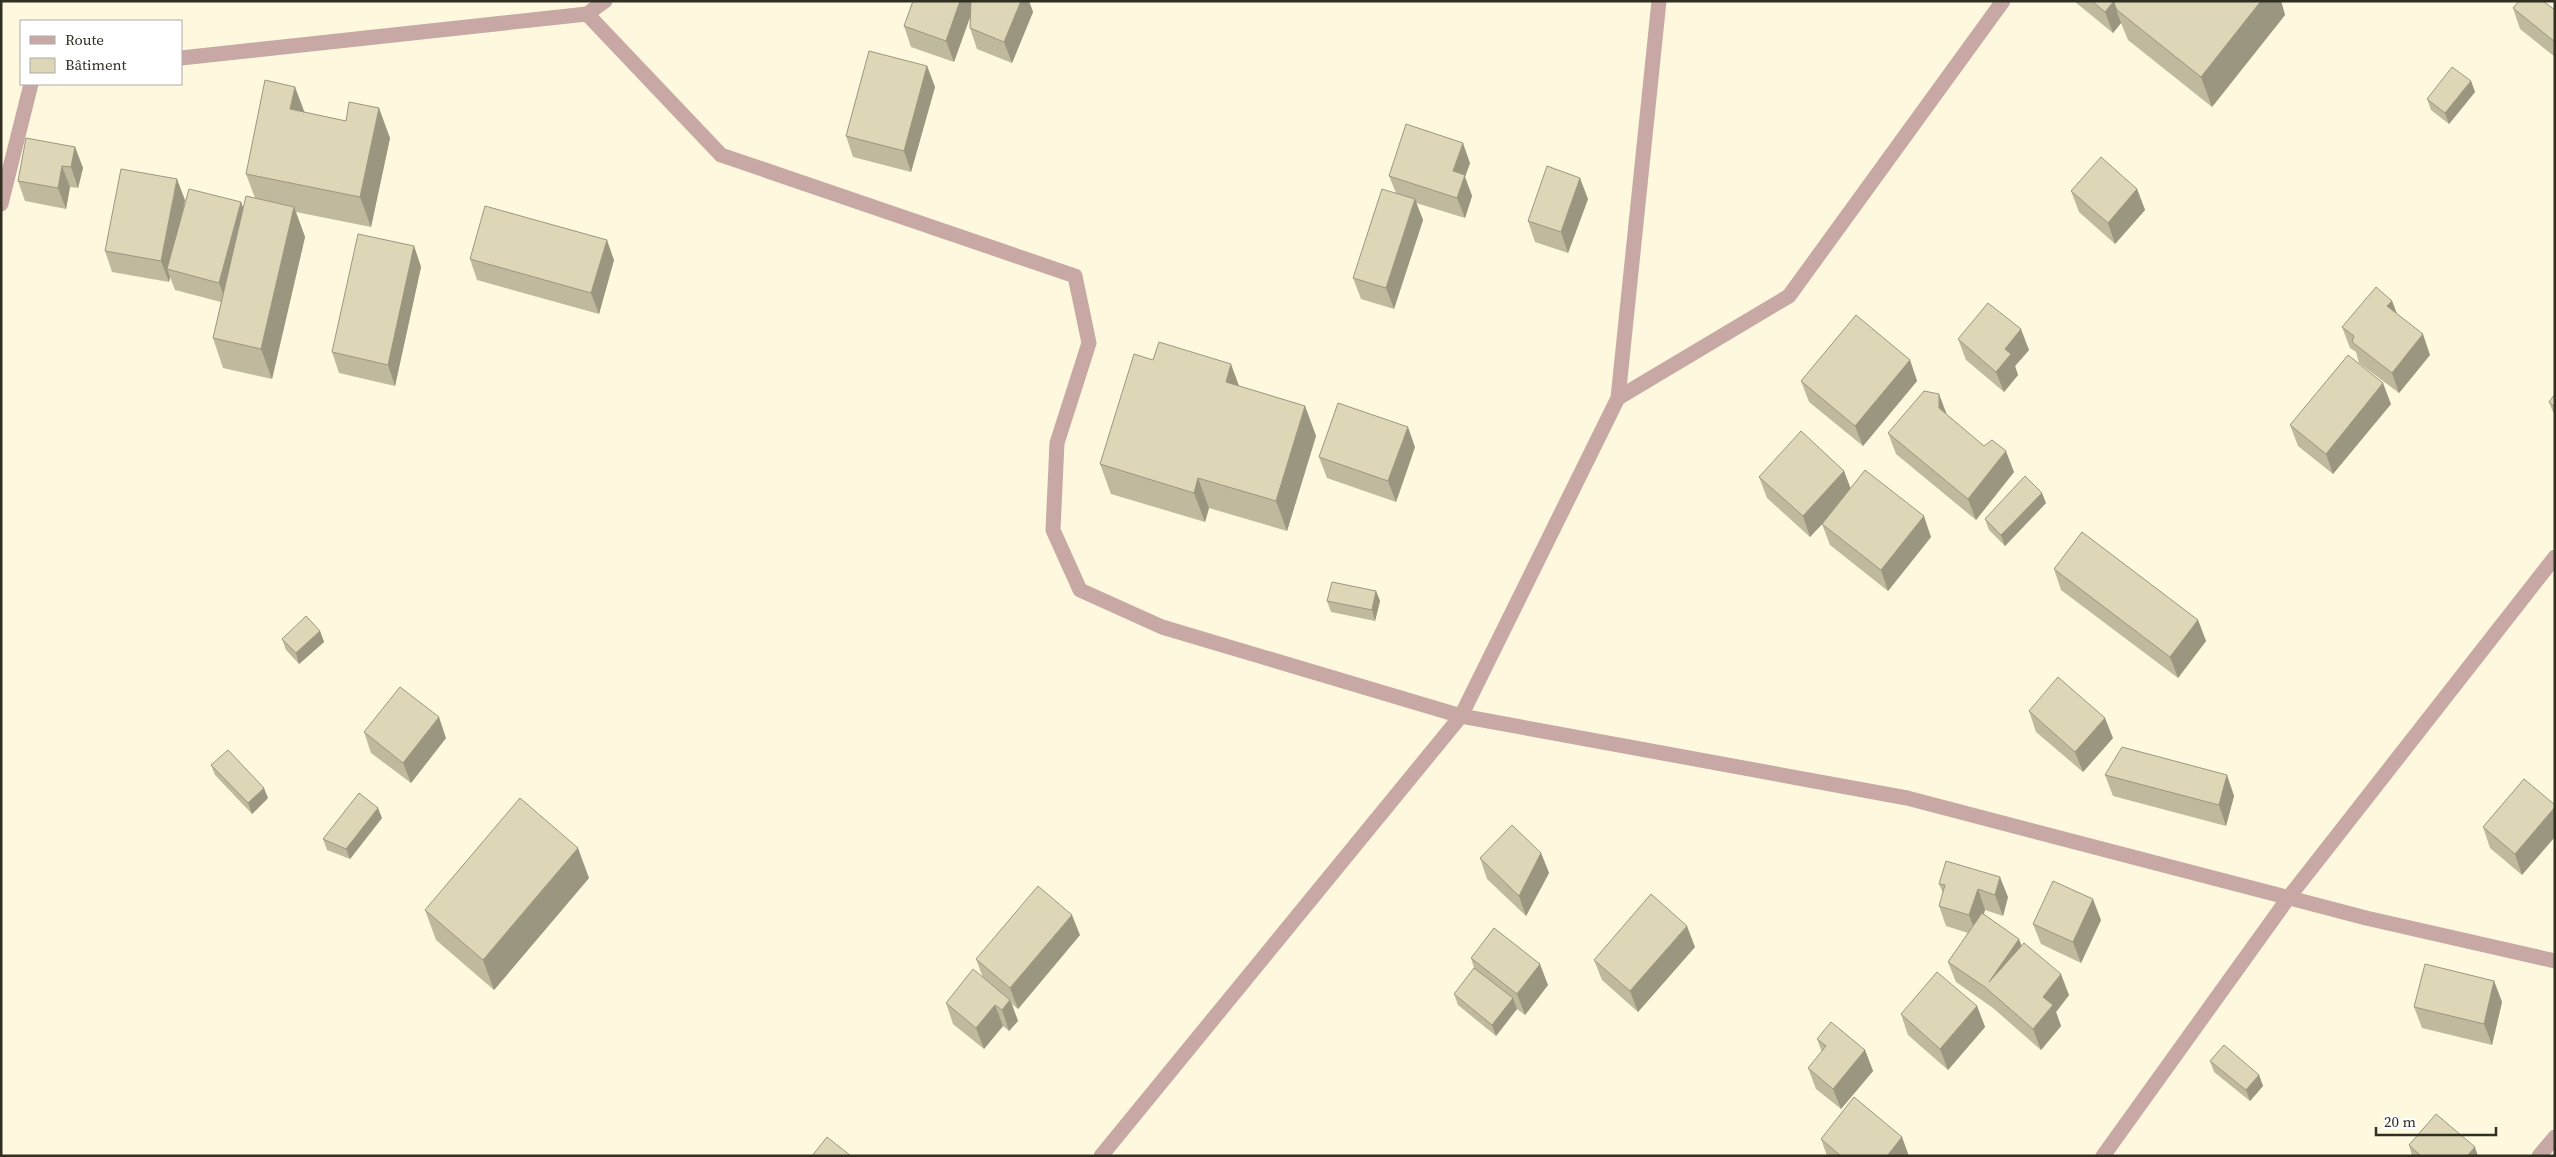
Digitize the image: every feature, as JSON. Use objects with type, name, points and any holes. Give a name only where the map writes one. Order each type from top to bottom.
[{"type":"street","points":[[182,58],[586,14],[605,1]]},
{"type":"street","points":[[1101,1156],[1461,716],[1618,398],[1659,1]]},
{"type":"street","points":[[1618,398],[1789,296],[2003,1]]},
{"type":"street","points":[[586,14],[721,155],[1076,276],[1089,343],[1057,443],[1053,530],[1080,590],[1162,627],[1461,716],[1907,798],[2288,896],[2366,918],[2555,961]]},
{"type":"street","points":[[1,204],[31,85]]},
{"type":"street","points":[[2103,1156],[2288,896],[2555,557]]},
{"type":"street","points":[[2539,1156],[2555,1137]]},
{"type":"building","points":[[913,1],[960,1],[946,41],[904,26]]},
{"type":"building","points":[[971,1],[1021,1],[1004,42],[970,28]]},
{"type":"building","points":[[2092,1],[2114,1],[2105,12]]},
{"type":"building","points":[[2116,1],[2261,1],[2201,77],[2117,10],[2114,3]]},
{"type":"building","points":[[2519,1],[2543,1],[2555,10],[2555,42],[2513,8]]},
{"type":"building","points":[[869,51],[927,66],[904,151],[846,136]]},
{"type":"building","points":[[2452,67],[2471,81],[2445,113],[2427,99]]},
{"type":"building","points":[[265,80],[295,87],[290,109],[346,121],[349,102],[379,108],[360,197],[246,174]]},
{"type":"building","points":[[1406,124],[1463,143],[1453,171],[1465,175],[1457,198],[1389,176]]},
{"type":"building","points":[[26,138],[75,147],[71,167],[62,166],[58,188],[18,181]]},
{"type":"building","points":[[2101,157],[2137,189],[2108,223],[2071,191]]},
{"type":"building","points":[[1547,166],[1580,178],[1561,232],[1528,221]]},
{"type":"building","points":[[121,169],[177,179],[161,261],[105,251]]},
{"type":"building","points":[[189,189],[241,202],[219,283],[167,269]]},
{"type":"building","points":[[1382,189],[1415,199],[1386,288],[1353,278]]},
{"type":"building","points":[[246,196],[294,207],[261,349],[213,338]]},
{"type":"building","points":[[485,206],[607,240],[591,293],[470,259]]},
{"type":"building","points":[[358,234],[414,246],[388,365],[332,352]]},
{"type":"building","points":[[2376,287],[2392,301],[2387,306],[2423,334],[2392,373],[2352,342],[2354,336],[2342,327]]},
{"type":"building","points":[[1988,303],[2021,329],[2005,349],[2011,354],[1996,372],[1958,339]]},
{"type":"building","points":[[1856,315],[1910,360],[1855,426],[1801,381]]},
{"type":"building","points":[[1159,342],[1231,364],[1226,382],[1305,406],[1276,501],[1198,478],[1194,493],[1100,464],[1134,354],[1153,360]]},
{"type":"building","points":[[2348,355],[2383,383],[2326,454],[2290,425]]},
{"type":"building","points":[[1924,391],[1939,394],[1939,408],[1984,446],[1992,440],[2006,451],[1968,499],[1888,433]]},
{"type":"building","points":[[2555,394],[2555,407],[2549,402]]},
{"type":"building","points":[[1338,403],[1408,427],[1388,481],[1319,457]]},
{"type":"building","points":[[1801,431],[1844,471],[1803,516],[1759,477]]},
{"type":"building","points":[[1865,470],[1924,516],[1881,570],[1822,524]]},
{"type":"building","points":[[2025,476],[2042,493],[2001,535],[1985,519]]},
{"type":"building","points":[[2082,532],[2198,620],[2170,657],[2054,569]]},
{"type":"building","points":[[1332,582],[1376,591],[1372,610],[1327,601]]},
{"type":"building","points":[[306,616],[320,631],[296,653],[282,639]]},
{"type":"building","points":[[2058,677],[2105,718],[2075,752],[2029,711]]},
{"type":"building","points":[[400,687],[439,717],[403,763],[364,732]]},
{"type":"building","points":[[2122,747],[2227,775],[2219,805],[2105,775]]},
{"type":"building","points":[[228,750],[264,788],[248,803],[211,765]]},
{"type":"building","points":[[2524,779],[2555,807],[2515,854],[2483,827]]},
{"type":"building","points":[[359,793],[378,808],[346,849],[323,839]]},
{"type":"building","points":[[520,798],[578,848],[483,960],[425,910]]},
{"type":"building","points":[[1512,825],[1541,853],[1519,896],[1480,858]]},
{"type":"building","points":[[1946,861],[2000,877],[1995,895],[1978,889],[1969,915],[1939,906],[1945,885],[1939,884]]},
{"type":"building","points":[[2053,881],[2093,899],[2073,942],[2033,924]]},
{"type":"building","points":[[1038,886],[1072,915],[1010,988],[976,959]]},
{"type":"building","points":[[1651,894],[1687,926],[1630,991],[1594,960]]},
{"type":"building","points":[[1982,913],[2019,939],[1989,982],[2024,943],[2061,974],[2043,997],[2053,1005],[2033,1029],[1985,987],[1948,962]]},
{"type":"building","points":[[1494,928],[1540,964],[1517,994],[1471,958]]},
{"type":"building","points":[[2425,964],[2494,981],[2484,1024],[2414,1007]]},
{"type":"building","points":[[1474,968],[1513,998],[1492,1025],[1454,994]]},
{"type":"building","points":[[973,969],[1010,1000],[1002,1010],[995,1005],[976,1028],[946,1003]]},
{"type":"building","points":[[1937,972],[1977,1006],[1940,1049],[1901,1014]]},
{"type":"building","points":[[1831,1022],[1865,1050],[1833,1089],[1808,1068],[1826,1046],[1817,1039]]},
{"type":"building","points":[[2224,1045],[2259,1075],[2246,1090],[2210,1061]]},
{"type":"building","points":[[1854,1097],[1902,1137],[1887,1156],[1841,1156],[1821,1139]]},
{"type":"building","points":[[2436,1114],[2475,1147],[2467,1156],[2421,1156],[2409,1145]]},
{"type":"building","points":[[827,1137],[851,1156],[812,1156]]}]
